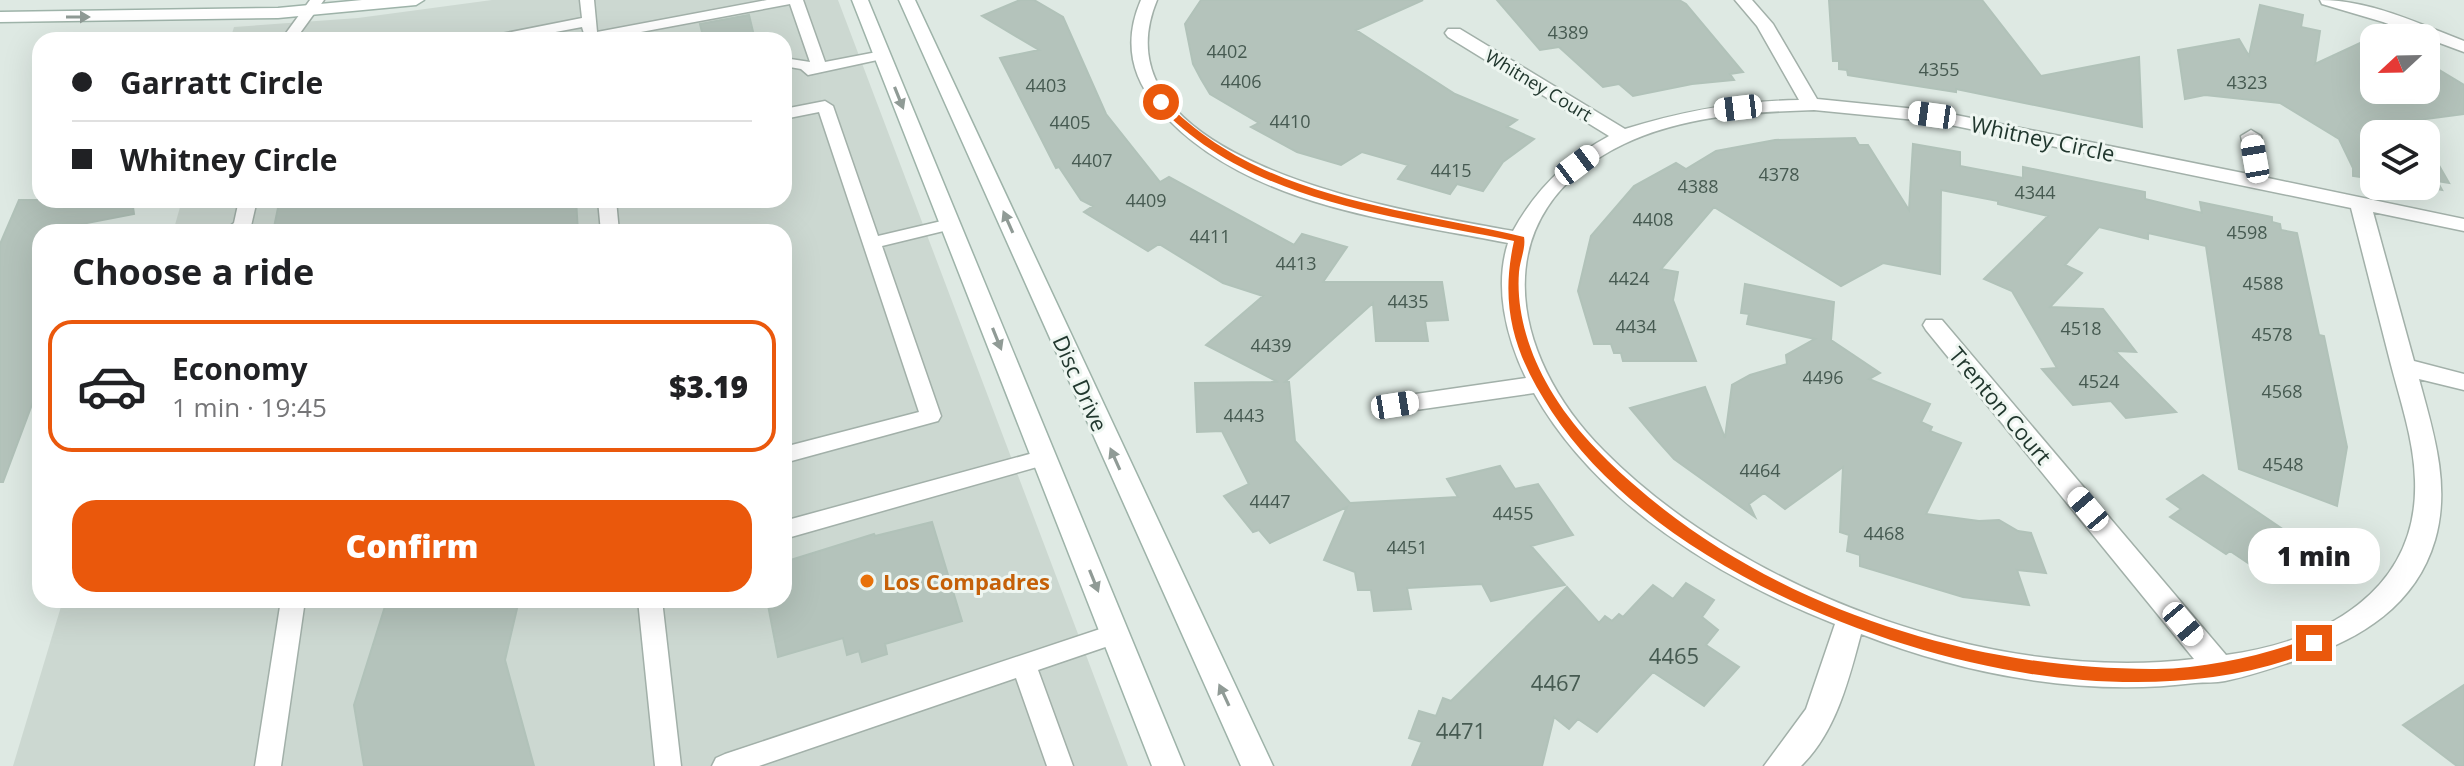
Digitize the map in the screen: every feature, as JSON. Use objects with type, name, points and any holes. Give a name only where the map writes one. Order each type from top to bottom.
[{"type":"street","points":[[0,17],[197,16],[313,5],[416,0]]},
{"type":"street","points":[[860,0],[1168,766]]},
{"type":"street","name":"Disc Drive","points":[[907,0],[1257,766]]},
{"type":"street","points":[[1149,0],[1137,36],[1139,57],[1147,80],[1161,102],[1182,125],[1211,147],[1247,167],[1336,200],[1520,239]]},
{"type":"street","points":[[1743,0],[1764,24],[1810,103]]},
{"type":"street","points":[[2328,0],[2389,18],[2464,47]]},
{"type":"street","name":"Whitney Court","points":[[1454,33],[1624,137]]},
{"type":"street","name":"Whitney Circle","points":[[2360,203],[2425,448],[2431,483],[2429,522],[2412,567],[2382,603],[2342,632],[2287,655],[2221,670],[2158,675],[2082,673],[2028,666],[1920,643],[1851,619],[1765,581],[1702,544],[1647,504],[1601,463],[1568,425],[1540,384],[1521,340],[1513,303],[1513,272],[1520,239],[1540,200],[1563,176],[1592,154],[1624,137],[1670,120],[1714,111],[1810,103],[1932,115],[2259,182],[2360,203],[2464,225]]},
{"type":"street","points":[[2251,136],[2259,182]]},
{"type":"street","name":"Trenton Court","points":[[1934,325],[2221,670]]},
{"type":"street","points":[[2404,367],[2464,382]]},
{"type":"street","points":[[1395,405],[1540,384]]},
{"type":"street","points":[[1780,766],[1815,724],[1834,680],[1851,619]]},
{"type":"lane","points":[[587,0],[590,32]]},
{"type":"lane","points":[[647,32],[793,0],[820,68]]},
{"type":"lane","points":[[294,32],[313,5]]},
{"type":"lane","points":[[532,32],[589,21]]},
{"type":"lane","points":[[792,73],[882,55]]},
{"type":"lane","points":[[792,63],[820,68]]},
{"type":"lane","points":[[792,112],[825,106],[931,416],[792,453]]},
{"type":"lane","points":[[872,243],[950,224]]},
{"type":"lane","points":[[792,528],[1044,458]]},
{"type":"lane","points":[[268,766],[292,608]]},
{"type":"lane","points":[[651,608],[668,766]]},
{"type":"lane","points":[[725,766],[1115,634]]},
{"type":"lane","points":[[1024,665],[1060,766]]},
{"type":"shaded area","points":[[492,0],[838,0],[1128,766],[13,766],[61,608],[792,608],[792,224],[175,224],[180,208],[792,208],[792,32],[232,32],[234,27],[358,18]]},
{"type":"building","points":[[1020,0],[1034,0],[1063,17],[1106,114],[1160,182],[1169,177],[1294,245],[1302,234],[1347,247],[1323,282],[1442,282],[1448,320],[1425,321],[1428,341],[1376,341],[1373,303],[1285,382],[1289,382],[1295,441],[1350,503],[1458,497],[1447,479],[1500,466],[1515,489],[1538,484],[1573,535],[1531,546],[1565,585],[1491,601],[1482,584],[1407,588],[1411,609],[1374,611],[1371,590],[1358,590],[1355,572],[1324,560],[1347,507],[1270,543],[1259,530],[1253,532],[1224,496],[1249,484],[1222,431],[1197,432],[1195,383],[1278,382],[1206,345],[1263,296],[1223,283],[1159,244],[1148,251],[1084,212],[1093,206],[1081,200],[1059,167],[1056,168],[1000,58],[1039,50],[982,16]]},
{"type":"building","points":[[1201,0],[1423,0],[1356,30],[1455,94],[1517,120],[1507,127],[1534,139],[1503,162],[1483,191],[1457,184],[1450,194],[1398,179],[1408,165],[1362,152],[1341,165],[1297,152],[1251,127],[1259,123],[1210,94],[1193,64],[1185,24]]},
{"type":"building","points":[[1497,0],[1679,0],[1686,4],[1743,72],[1730,74],[1734,80],[1692,84],[1633,96],[1619,84],[1603,87],[1559,47],[1540,50]]},
{"type":"building","points":[[1829,0],[1982,0],[2041,76],[2139,57],[2142,127],[1956,89],[1956,92],[1848,75],[1847,70],[1839,69],[1839,61],[1833,61]]},
{"type":"building","points":[[2260,5],[2303,15],[2301,27],[2320,31],[2315,64],[2360,43],[2360,104],[2440,104],[2440,70],[2464,85],[2464,114],[2418,120],[2360,120],[2360,177],[2353,176],[2353,168],[2339,139],[2280,103],[2205,95],[2185,99],[2178,50],[2239,39],[2249,56]]},
{"type":"building","points":[[749,15],[753,32],[702,32],[700,24]]},
{"type":"building","points":[[1855,138],[1859,145],[1868,145],[1909,210],[1913,144],[1960,152],[1960,166],[2023,178],[2023,167],[2145,192],[2145,199],[2202,213],[2200,202],[2272,217],[2272,222],[2280,224],[2281,230],[2297,233],[2319,335],[2324,336],[2347,447],[2337,506],[2239,469],[2206,246],[2148,233],[2148,239],[2099,227],[2065,265],[2082,273],[2050,307],[2103,309],[2136,352],[2115,351],[2176,412],[2126,418],[2111,401],[2073,405],[2042,369],[2057,368],[2012,291],[1984,279],[2048,216],[1998,204],[1998,201],[1941,190],[1940,274],[1883,263],[1841,286],[1714,207],[1661,269],[1678,272],[1673,300],[1696,361],[1623,361],[1621,353],[1614,353],[1611,344],[1594,344],[1578,291],[1591,236],[1634,186],[1676,163],[1686,169],[1716,151],[1775,140]]},
{"type":"building","points":[[2440,167],[2449,183],[2440,182]]},
{"type":"building","points":[[19,200],[32,200],[32,208],[133,208],[134,214],[82,224],[32,224],[32,404],[3,482],[0,482],[0,244]]},
{"type":"building","points":[[278,208],[576,208],[578,224],[275,224]]},
{"type":"building","points":[[1745,284],[1834,302],[1831,340],[1880,373],[1869,379],[1930,404],[1921,422],[1932,427],[1930,431],[1961,443],[1926,514],[1979,521],[1999,520],[2018,531],[2031,533],[2046,573],[2017,570],[2029,605],[1963,597],[1860,566],[1860,555],[1847,551],[1849,535],[1840,532],[1843,467],[1785,509],[1764,493],[1749,504],[1755,517],[1674,459],[1657,440],[1630,408],[1705,387],[1725,438],[1732,385],[1750,375],[1787,364],[1786,355],[1815,339],[1747,324],[1749,314],[1741,313]]},
{"type":"building","points":[[2203,475],[2309,547],[2278,572],[2265,563],[2257,569],[2230,551],[2226,554],[2170,517],[2181,509],[2167,499]]},
{"type":"building","name":"Los Compadres","points":[[932,522],[962,621],[885,644],[887,654],[862,662],[859,651],[847,655],[843,638],[778,657],[769,608],[792,608],[792,560]]},
{"type":"building","points":[[1686,583],[1714,600],[1702,617],[1718,630],[1706,645],[1739,667],[1704,706],[1653,672],[1597,732],[1578,719],[1569,729],[1554,717],[1542,766],[1412,766],[1422,742],[1409,738],[1419,711],[1436,716],[1443,698],[1451,701],[1567,587],[1599,623],[1605,616],[1612,621],[1619,614],[1623,617],[1653,585],[1673,599]]},
{"type":"building","points":[[384,608],[517,608],[505,660],[534,766],[364,766],[354,705]]},
{"type":"building","points":[[2464,685],[2464,766],[2457,766],[2403,725]]},
{"type":"place","name":"Los Compadres","points":[[867,581]]},
{"type":"route","points":[[1161,102],[1182,125],[1211,147],[1290,186],[1368,208],[1520,239],[1513,272],[1513,303],[1521,340],[1540,384],[1568,425],[1601,463],[1647,504],[1702,544],[1765,581],[1851,619],[1920,643],[2001,662],[2082,673],[2158,675],[2221,670],[2287,655],[2314,643]]}]
